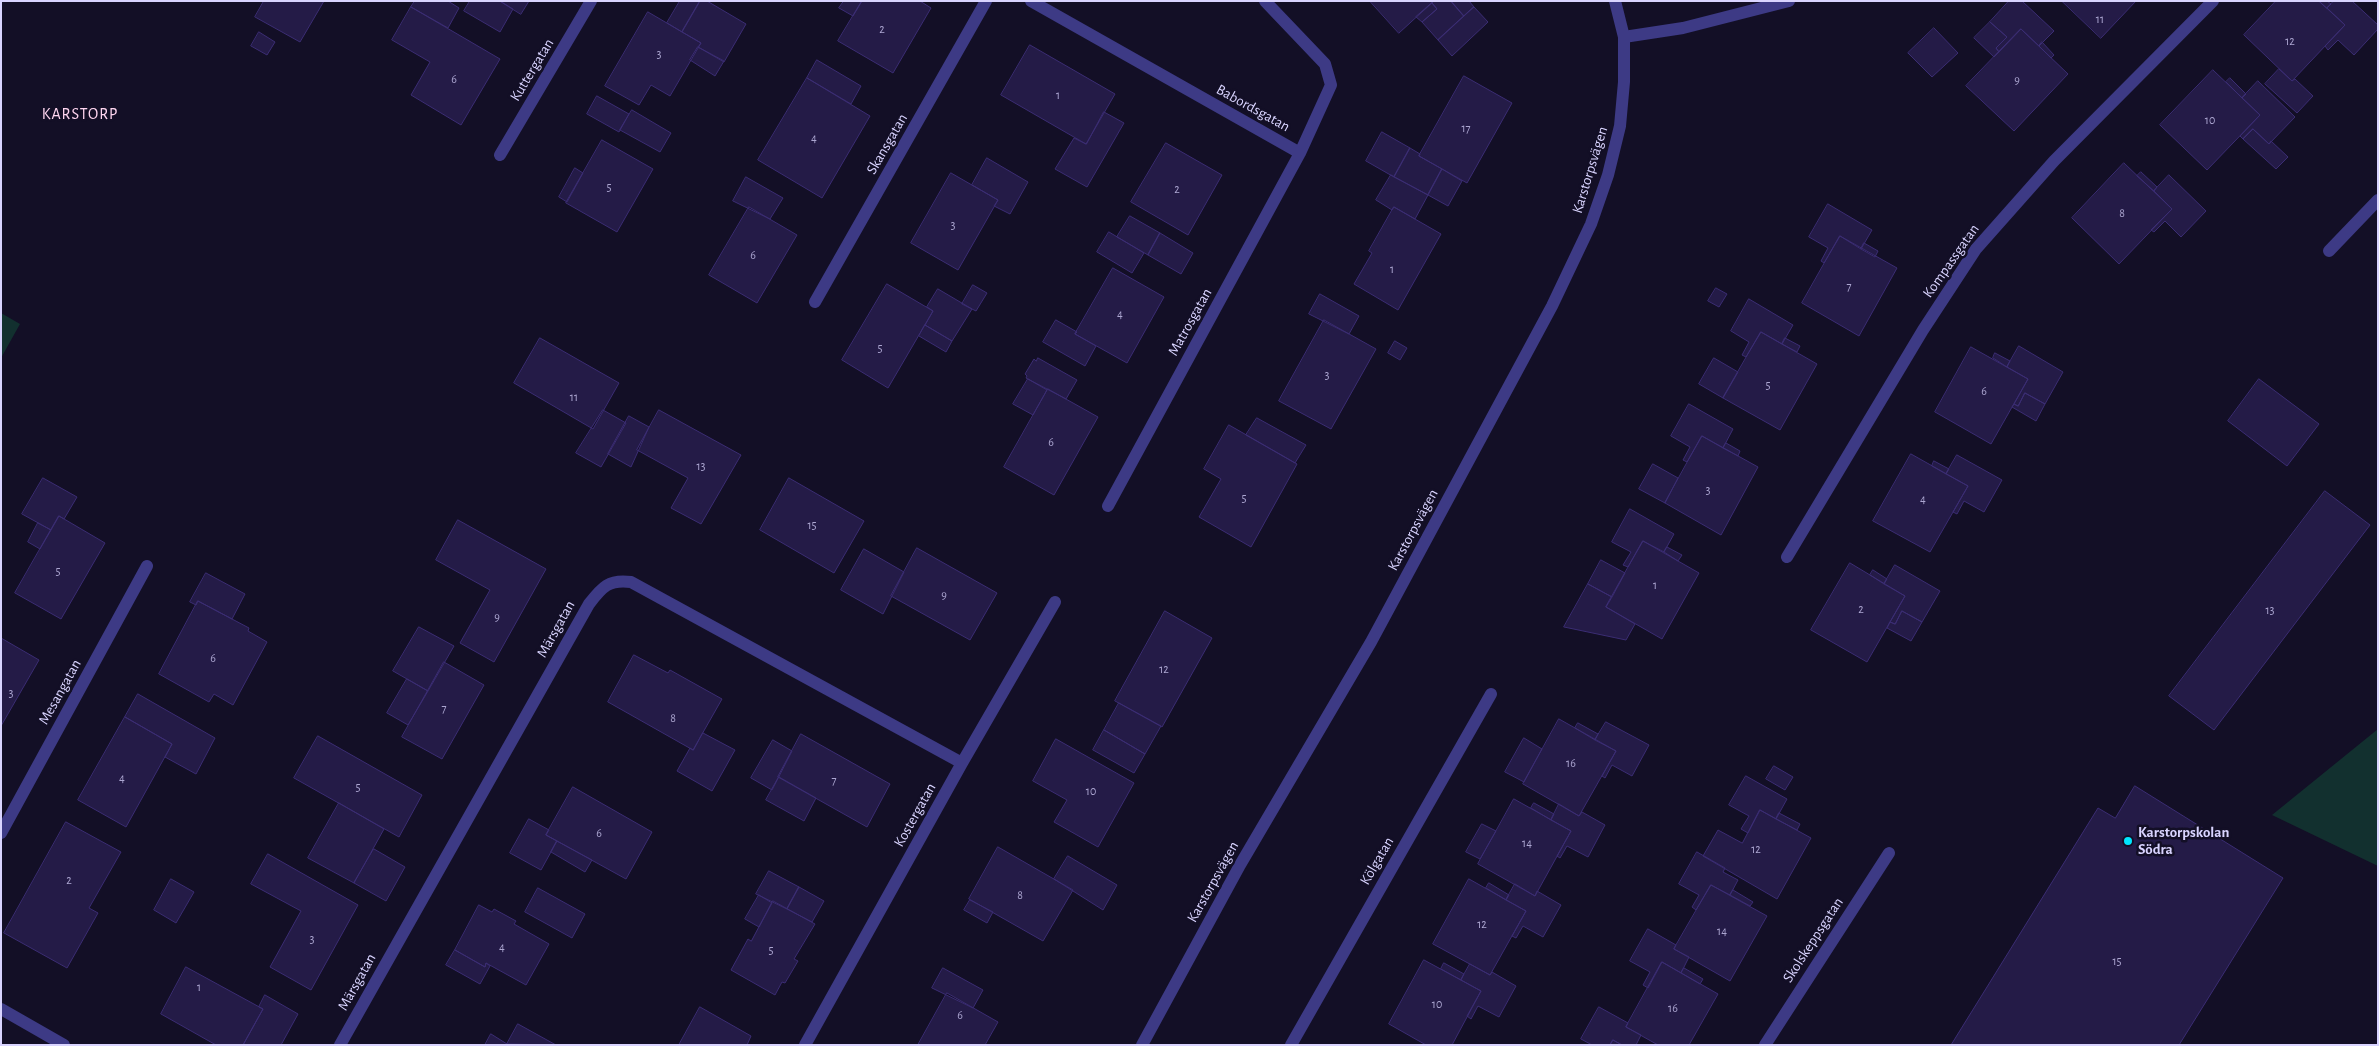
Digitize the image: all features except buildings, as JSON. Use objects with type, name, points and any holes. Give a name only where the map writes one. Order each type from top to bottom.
[{"type":"street","name":"Kuttergatan","points":[[500,155],[591,1]]},
{"type":"street","name":"Skansgatan","points":[[816,302],[986,1]]},
{"type":"street","name":"Babordsgatan","points":[[1031,1],[1300,154],[1332,85],[1325,64],[1265,1]]},
{"type":"street","name":"Karstorpsvägen","points":[[1142,1045],[1240,865],[1371,642],[1552,306],[1591,224],[1608,176],[1620,126],[1624,82],[1624,37],[1615,1]]},
{"type":"street","points":[[1624,37],[1684,28],[1789,1]]},
{"type":"street","name":"Kompassgatan","points":[[1788,557],[1923,330],[1976,250],[2054,161],[2213,1]]},
{"type":"street","name":"Matrosgatan","points":[[1108,506],[1300,154]]},
{"type":"street","points":[[2329,251],[2378,200]]},
{"type":"street","name":"Mesangatan","points":[[1,833],[147,566]]},
{"type":"street","name":"Märsgatan","points":[[340,1045],[589,604],[599,590],[616,580],[631,582],[962,763]]},
{"type":"street","name":"Kostergatan","points":[[806,1045],[962,763],[1056,602]]},
{"type":"street","name":"Kölgatan","points":[[1291,1045],[1491,694]]},
{"type":"street","name":"Skolskeppsgatan","points":[[1765,1045],[1889,853]]},
{"type":"street","points":[[1,1009],[64,1045]]},
{"type":"green space","points":[[1,313],[20,324],[1,358]]},
{"type":"green space","points":[[2378,729],[2378,866],[2272,815]]},
{"type":"place","name":"Karstorpskolan Södra","points":[[2128,841]]},
{"type":"district","name":"KARSTORP","points":[[80,114]]}]
